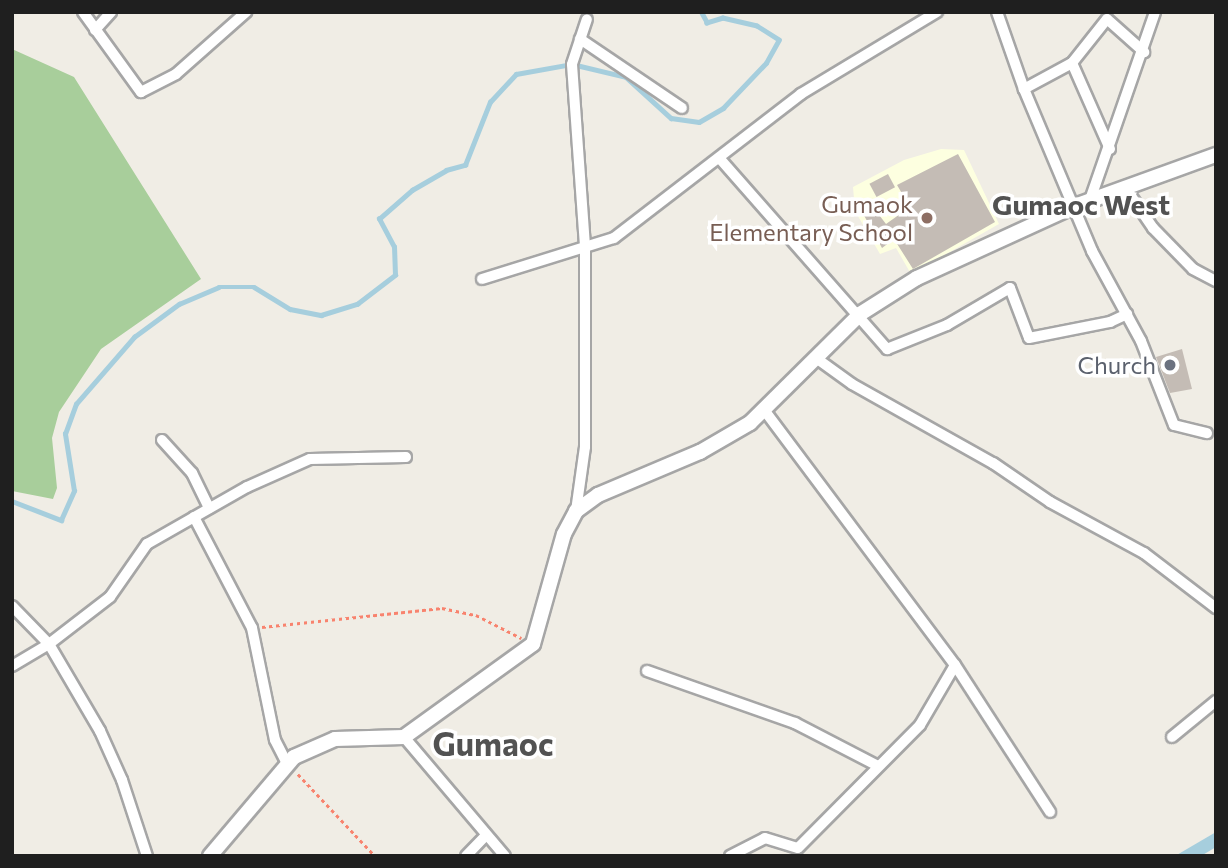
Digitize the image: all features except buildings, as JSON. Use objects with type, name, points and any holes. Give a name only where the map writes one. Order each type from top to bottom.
[{"type":"street","points":[[83,12],[141,92],[176,74],[246,12]]},
{"type":"street","points":[[95,30],[111,12]]},
{"type":"street","points":[[482,279],[614,238],[721,160],[801,94],[937,12]]},
{"type":"street","points":[[997,12],[1024,89],[1072,207],[1127,314],[1174,425],[1207,433]]},
{"type":"street","points":[[1090,200],[1144,52],[1155,12]]},
{"type":"street","points":[[210,856],[286,762],[335,739],[404,737],[533,644],[564,534],[576,511],[585,447],[584,246],[572,64],[587,19]]},
{"type":"street","points":[[1024,89],[1072,63],[1107,19],[1144,52]]},
{"type":"street","points":[[580,39],[682,108]]},
{"type":"street","points":[[1072,63],[1110,149]]},
{"type":"street","points":[[576,511],[598,495],[699,452],[766,411],[860,314],[917,278],[1072,207],[1127,190],[1216,155]]},
{"type":"street","points":[[721,160],[860,314],[887,349],[947,325],[1010,288],[1029,338],[1110,322],[1127,314]]},
{"type":"street","points":[[1127,190],[1153,228],[1185,261],[1216,281]]},
{"type":"street","points":[[816,358],[852,384],[993,463],[1047,500],[1144,553],[1216,608]]},
{"type":"street","points":[[766,411],[955,665],[1050,812]]},
{"type":"street","points":[[162,440],[192,473],[209,508]]},
{"type":"street","points":[[12,666],[50,644],[110,597],[147,544],[209,508],[310,459],[406,457]]},
{"type":"street","points":[[194,517],[251,628],[275,740],[286,762]]},
{"type":"street","points":[[12,606],[50,644],[106,744],[147,856]]},
{"type":"street","points":[[730,856],[765,838],[795,852],[876,765],[920,725],[955,665]]},
{"type":"street","points":[[647,671],[795,723],[876,765]]},
{"type":"street","points":[[1172,737],[1216,701]]},
{"type":"street","points":[[404,737],[505,856]]},
{"type":"street","points":[[466,856],[486,835]]},
{"type":"path","points":[[251,628],[442,608],[476,615],[533,644]]},
{"type":"path","points":[[286,762],[374,856]]},
{"type":"shaded area","name":"Gumaok Elementary School","points":[[941,149],[964,150],[999,224],[911,274],[896,248],[880,254],[855,211],[853,187],[904,160]]},
{"type":"green space","points":[[12,49],[74,77],[201,279],[101,349],[59,412],[52,438],[57,488],[53,499],[12,491]]},
{"type":"water","points":[[1216,832],[1216,847],[1201,856],[1175,856]]},
{"type":"waterway","points":[[12,501],[61,520],[74,491],[65,434],[76,404],[134,337],[179,304],[219,287],[254,287],[290,309],[321,315],[357,304],[395,275],[394,247],[379,219],[412,190],[446,170],[465,165],[490,102],[516,74],[572,64],[626,77],[671,118],[699,122],[723,108],[766,63],[779,40],[757,26],[723,18],[707,23],[701,12]]},
{"type":"place","name":"Gumaok Elementary School","points":[[927,218]]},
{"type":"place","name":"Church","points":[[1170,365]]},
{"type":"district","name":"Gumaoc West","points":[[1081,204]]},
{"type":"district","name":"Gumaoc","points":[[493,743]]}]
